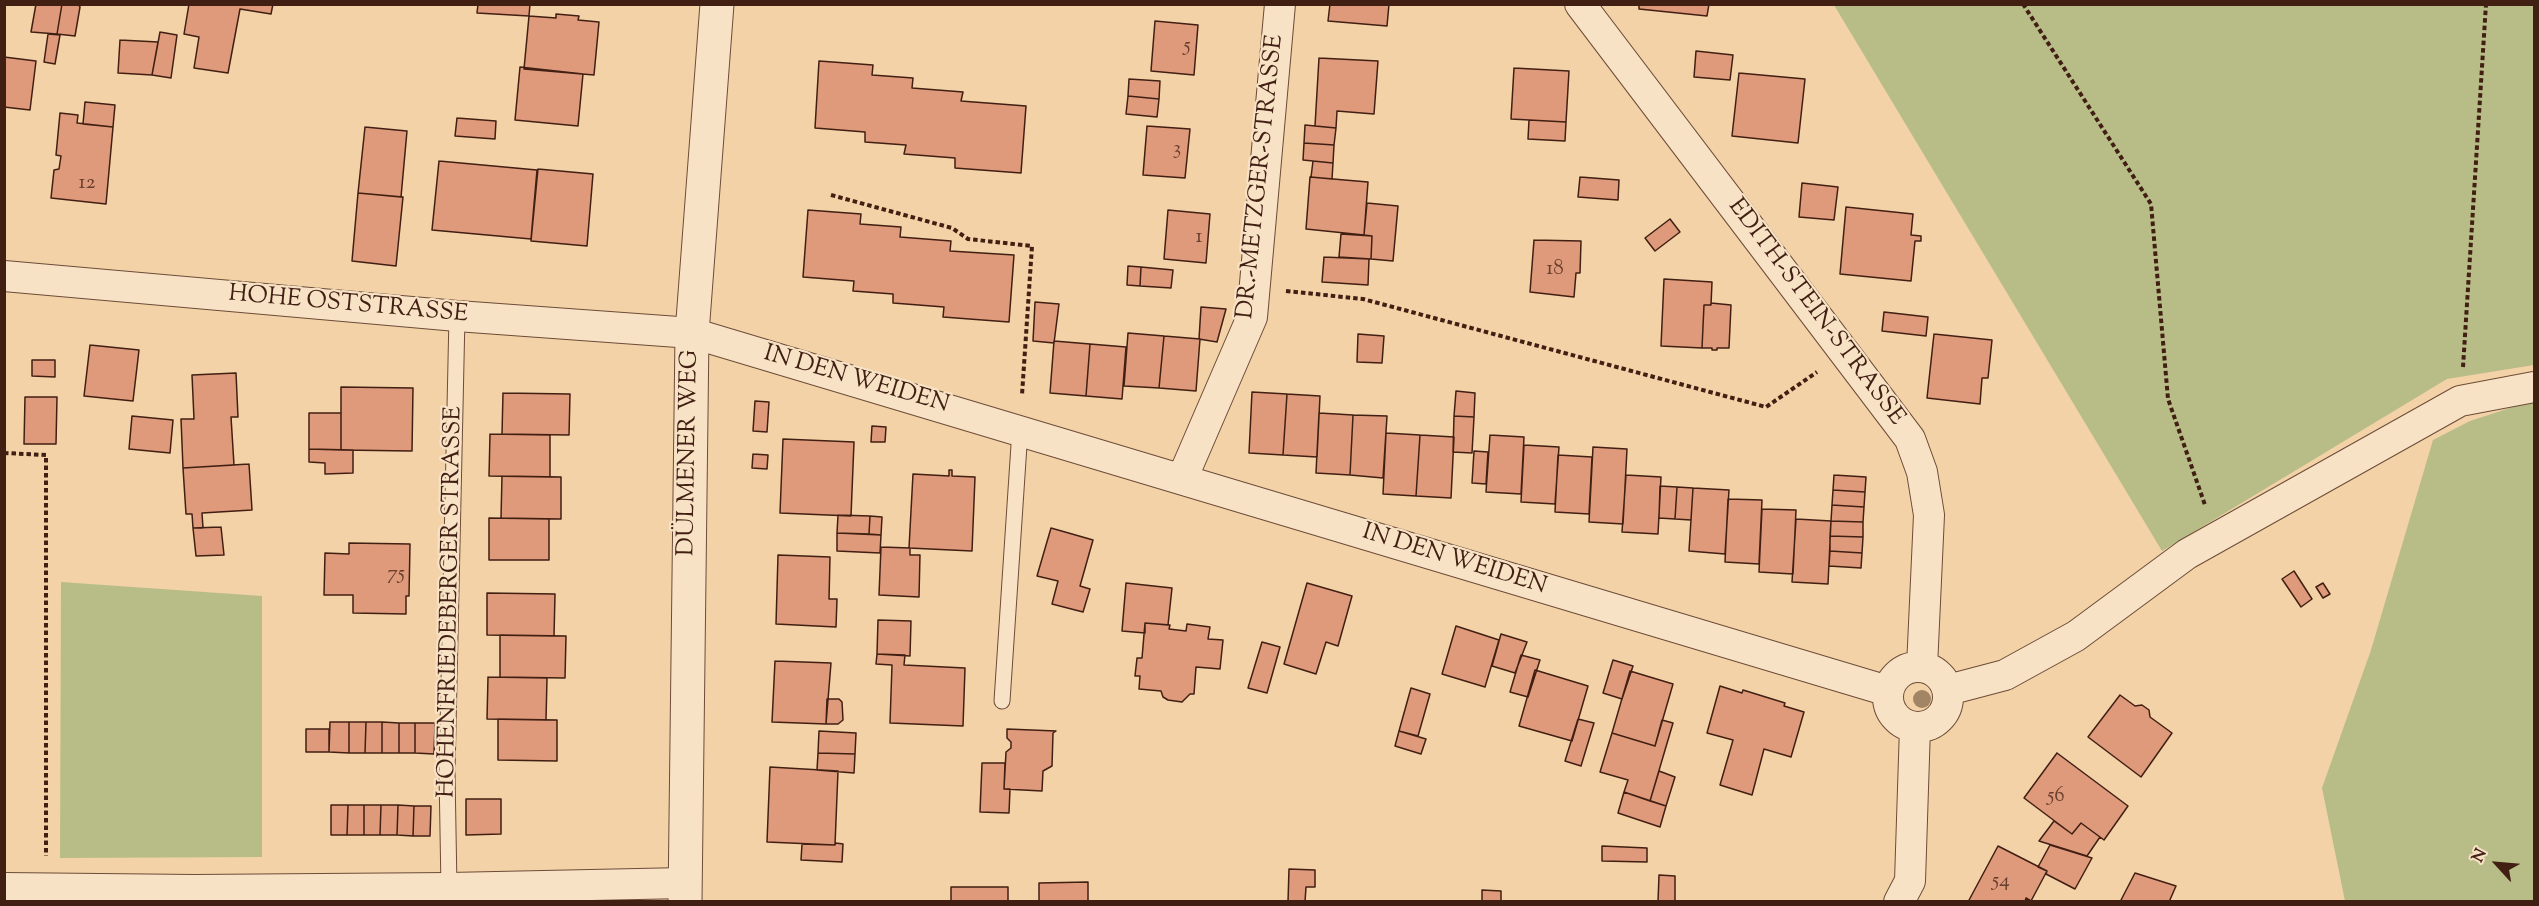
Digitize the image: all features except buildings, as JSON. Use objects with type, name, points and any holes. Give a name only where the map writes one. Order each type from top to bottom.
[{"type":"street","name":"DÜLMENER WEG","points":[[685,892],[692,333],[717,4]]},
{"type":"street","name":"DR.-METZGER-STRASSE","points":[[1182,479],[1252,317],[1280,4]]},
{"type":"street","name":"EDITH-STEIN-STRASSE","points":[[1580,4],[1910,439],[1922,472],[1929,515],[1922,667]]},
{"type":"street","name":"HOHE OSTSTRASSE","points":[[4,276],[457,316],[692,333]]},
{"type":"street","name":"IN DEN WEIDEN","points":[[692,333],[1888,691]]},
{"type":"street","points":[[1948,690],[2005,675],[2076,636],[2187,554],[2460,401],[2535,387]]},
{"type":"street","points":[[1922,667],[1939,674],[1948,690],[1949,700],[1941,717],[1925,727],[1905,724],[1891,711],[1888,691],[1897,675],[1904,670],[1922,667]]},
{"type":"street","points":[[1899,902],[1910,881],[1915,727]]},
{"type":"street","points":[[4,888],[194,896],[449,888],[685,892]]},
{"type":"lane","name":"HOHENFRIEDEBERGER STRASSE","points":[[449,888],[447,773],[457,316]]},
{"type":"lane","points":[[1002,701],[1020,430]]},
{"type":"path","points":[[2024,4],[2151,204],[2168,399],[2216,537]]},
{"type":"path","points":[[2460,401],[2486,4]]},
{"type":"path","points":[[831,195],[952,228],[968,239],[1032,246],[1020,430]]},
{"type":"path","points":[[1256,287],[1363,299],[1766,407],[1843,352]]},
{"type":"path","points":[[4,453],[46,455],[46,888]]},
{"type":"green space","points":[[1834,5],[2534,5],[2534,365],[2447,379],[2162,551]]},
{"type":"green space","points":[[2534,403],[2534,901],[2345,901],[2322,788],[2371,650],[2433,440],[2470,421],[2516,406]]},
{"type":"green space","points":[[61,582],[262,596],[262,857],[60,858]]}]
